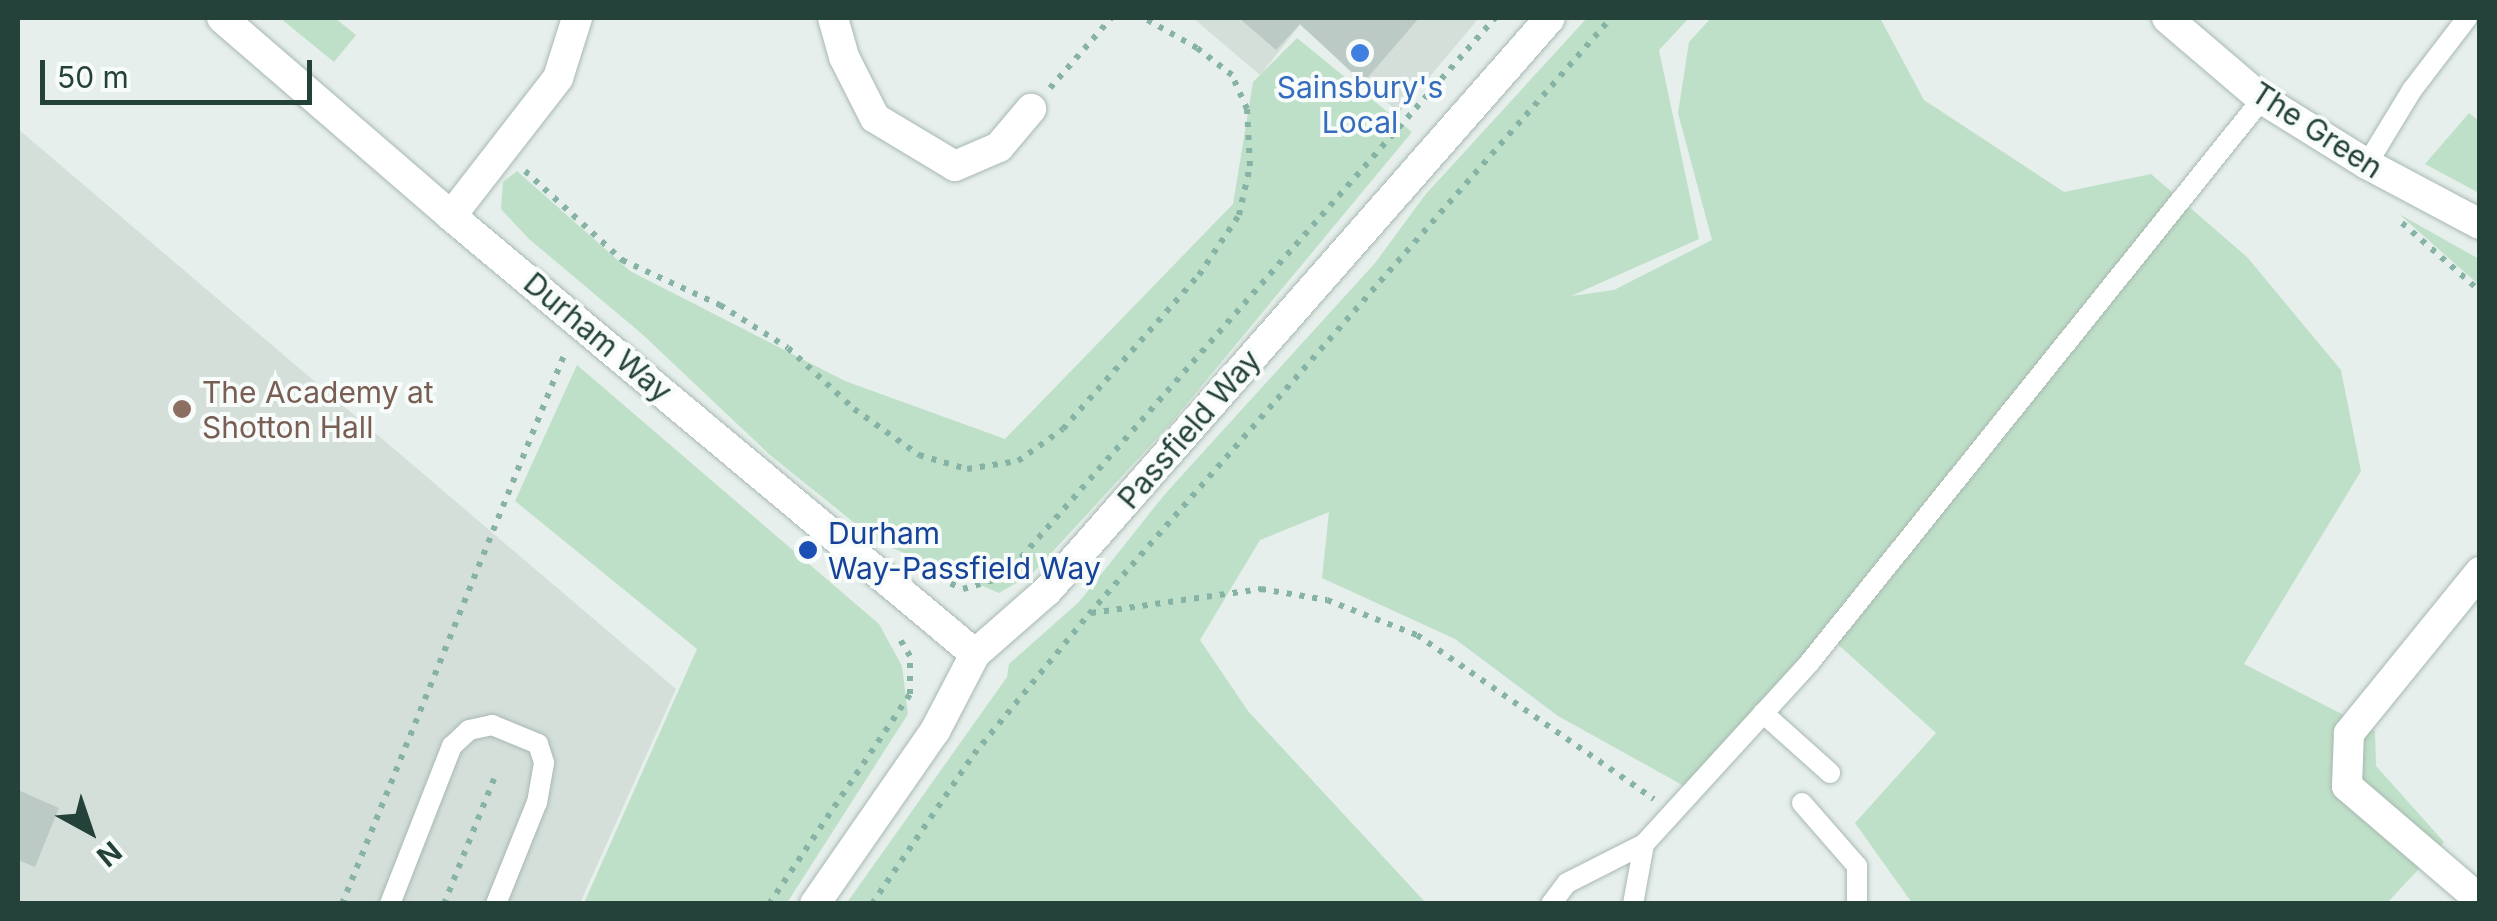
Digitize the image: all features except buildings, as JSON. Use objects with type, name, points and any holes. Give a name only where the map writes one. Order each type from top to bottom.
[{"type":"street","name":"Durham Way","points":[[222,18],[451,216],[976,654]]},
{"type":"street","points":[[451,216],[558,78],[576,18]]},
{"type":"street","points":[[832,18],[844,57],[875,118],[956,166],[999,146],[1031,109]]},
{"type":"street","name":"Passfield Way","points":[[815,904],[935,731],[976,654],[1047,592],[1550,18]]},
{"type":"street","name":"The Green","points":[[2167,18],[2262,98],[2367,164],[2480,224]]},
{"type":"street","points":[[2480,572],[2349,733],[2347,786],[2480,900]]},
{"type":"lane","points":[[2367,164],[2412,90],[2467,18]]},
{"type":"lane","points":[[1551,904],[1566,883],[1644,844],[1810,662],[2262,98]]},
{"type":"lane","points":[[1763,713],[1830,773]]},
{"type":"lane","points":[[390,904],[452,746],[469,730],[492,726],[538,744],[544,764],[537,802],[496,904]]},
{"type":"lane","points":[[1802,803],[1857,866],[1857,904]]},
{"type":"lane","points":[[1633,904],[1644,844]]},
{"type":"path","points":[[1031,109],[1111,18]]},
{"type":"path","points":[[503,149],[622,260],[720,305],[788,348],[854,409],[918,455],[967,468],[1018,461],[1063,429],[1200,275],[1239,215],[1250,166],[1247,108],[1232,74],[1198,48],[1144,18]]},
{"type":"path","points":[[927,573],[963,589],[1004,577],[1494,18]]},
{"type":"path","points":[[872,904],[974,754],[1089,614],[1611,18]]},
{"type":"path","points":[[2398,219],[2480,292]]},
{"type":"path","points":[[342,904],[578,320]]},
{"type":"path","points":[[1090,613],[1261,589],[1327,600],[1417,635],[1673,812]]},
{"type":"path","points":[[768,904],[910,694],[910,656],[894,628]]},
{"type":"path","points":[[444,904],[494,779]]},
{"type":"shaded area","points":[[1193,18],[1479,18],[1399,113],[1300,25],[1260,75]]},
{"type":"shaded area","name":"The Academy at Shotton Hall","points":[[18,129],[676,689],[580,903],[18,903]]},
{"type":"green space","points":[[280,18],[335,18],[356,35],[334,62]]},
{"type":"green space","points":[[1587,18],[1689,18],[1659,50],[1699,239],[1571,296],[1614,290],[1712,240],[1678,113],[1689,42],[1711,18],[1880,18],[1924,100],[2064,192],[2151,174],[2247,257],[2341,370],[2361,471],[2244,664],[2375,731],[2376,766],[2444,842],[2387,903],[1912,903],[1855,823],[1936,733],[1832,639],[1693,791],[1558,716],[1455,639],[1322,578],[1329,512],[1260,540],[1200,640],[1248,711],[1426,903],[846,904],[1007,677],[1009,664],[1079,602],[1165,494],[1375,263],[1425,195]]},
{"type":"green space","points":[[1297,38],[1412,132],[1170,424],[1032,574],[999,593],[878,542],[770,455],[642,334],[529,239],[501,209],[503,182],[517,171],[630,271],[845,381],[1005,439],[1233,204],[1253,82]]},
{"type":"green space","points":[[2469,113],[2479,121],[2479,193],[2425,164]]},
{"type":"green space","points":[[2399,214],[2479,259],[2479,285]]},
{"type":"green space","points":[[577,365],[879,624],[902,666],[908,714],[787,903],[584,903],[697,649],[515,501]]},
{"type":"place","name":"Sainsbury's Local","points":[[1360,53]]},
{"type":"place","name":"The Academy at Shotton Hall","points":[[182,409]]},
{"type":"place","name":"Durham Way-Passfield Way","points":[[808,550]]}]
